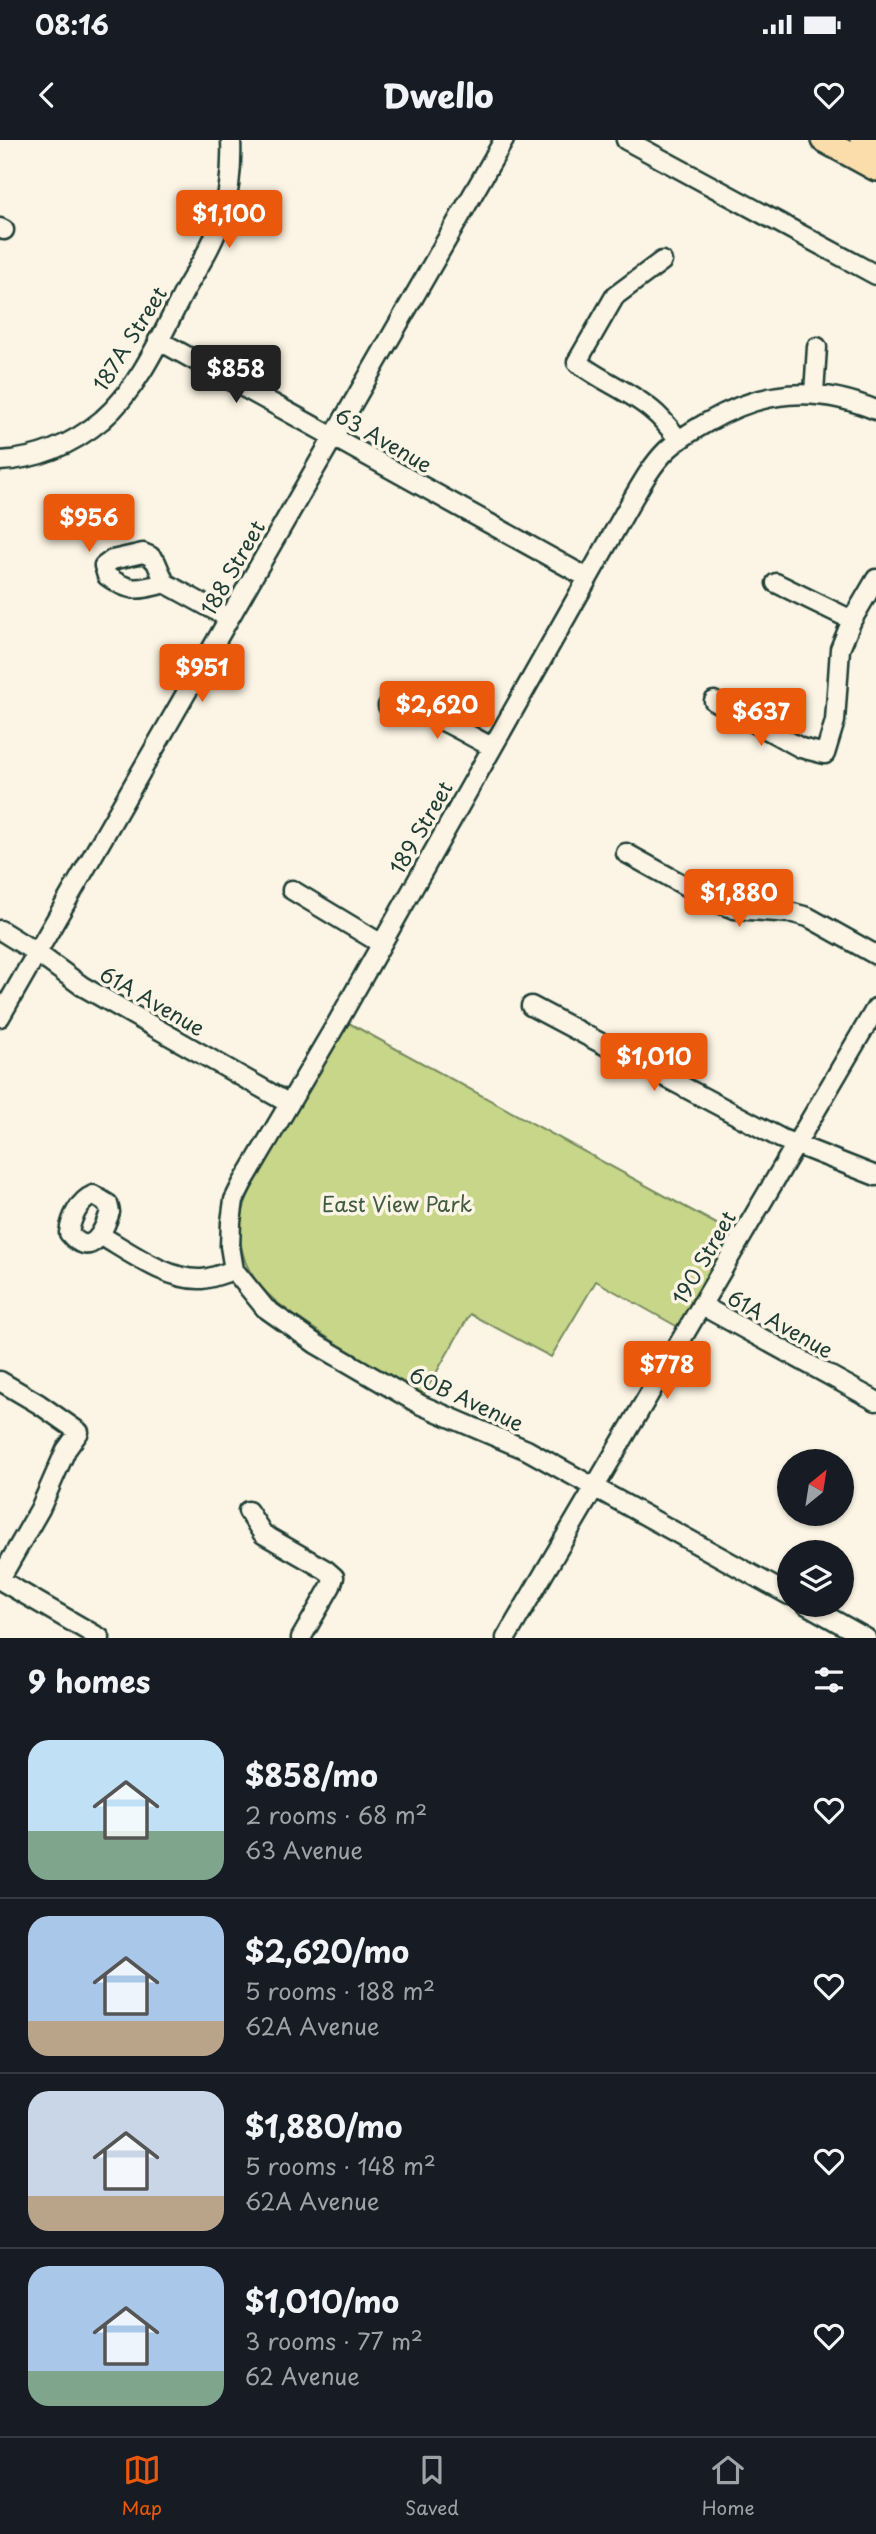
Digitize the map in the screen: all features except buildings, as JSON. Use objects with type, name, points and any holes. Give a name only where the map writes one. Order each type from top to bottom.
[{"type":"main road","points":[[823,140],[876,169]]},
{"type":"main road","points":[[862,140],[876,147]]},
{"type":"street","name":"187A Street","points":[[4,461],[58,448],[102,419],[120,401],[158,340],[216,235],[229,189],[231,140]]},
{"type":"street","name":"188 Street","points":[[0,1017],[504,140]]},
{"type":"street","points":[[626,140],[876,275]]},
{"type":"street","points":[[662,261],[615,296],[577,362],[655,412],[679,440]]},
{"type":"street","name":"63 Avenue","points":[[158,340],[588,578]]},
{"type":"street","points":[[817,347],[814,393],[876,410]]},
{"type":"street","name":"189 Street","points":[[234,1270],[230,1246],[234,1200],[288,1103],[337,1023],[642,482],[666,451],[679,440],[724,413],[752,400],[814,393]]},
{"type":"street","points":[[714,701],[801,748],[825,754],[835,721],[841,649],[852,620],[876,579]]},
{"type":"street","points":[[165,583],[229,618]]},
{"type":"street","points":[[776,583],[852,620]]},
{"type":"street","points":[[388,706],[401,706],[422,712],[492,747]]},
{"type":"street","points":[[626,853],[721,904],[734,909],[793,913],[808,917],[876,955]]},
{"type":"street","points":[[292,890],[380,943]]},
{"type":"street","name":"61A Avenue","points":[[0,930],[82,986],[288,1103]]},
{"type":"street","points":[[531,1006],[795,1145],[876,1176]]},
{"type":"street","name":"190 Street","points":[[513,1636],[594,1486],[876,1008]]},
{"type":"street","points":[[100,1235],[168,1273],[183,1278],[201,1279],[234,1270]]},
{"type":"street","name":"60B Avenue","points":[[234,1270],[265,1307],[316,1344],[421,1405],[527,1450],[777,1588]]},
{"type":"street","name":"61A Avenue","points":[[701,1306],[876,1401]]},
{"type":"street","points":[[0,1381],[79,1432],[66,1450],[40,1509],[0,1580],[100,1638]]},
{"type":"street","points":[[248,1511],[263,1534],[334,1577],[301,1638]]},
{"type":"street","points":[[828,1617],[866,1638]]},
{"type":"green space","name":"East View Park","points":[[347,1022],[733,1233],[678,1327],[596,1281],[551,1357],[470,1314],[424,1394],[334,1342],[268,1294],[245,1262],[241,1243],[241,1220],[248,1195]]}]
